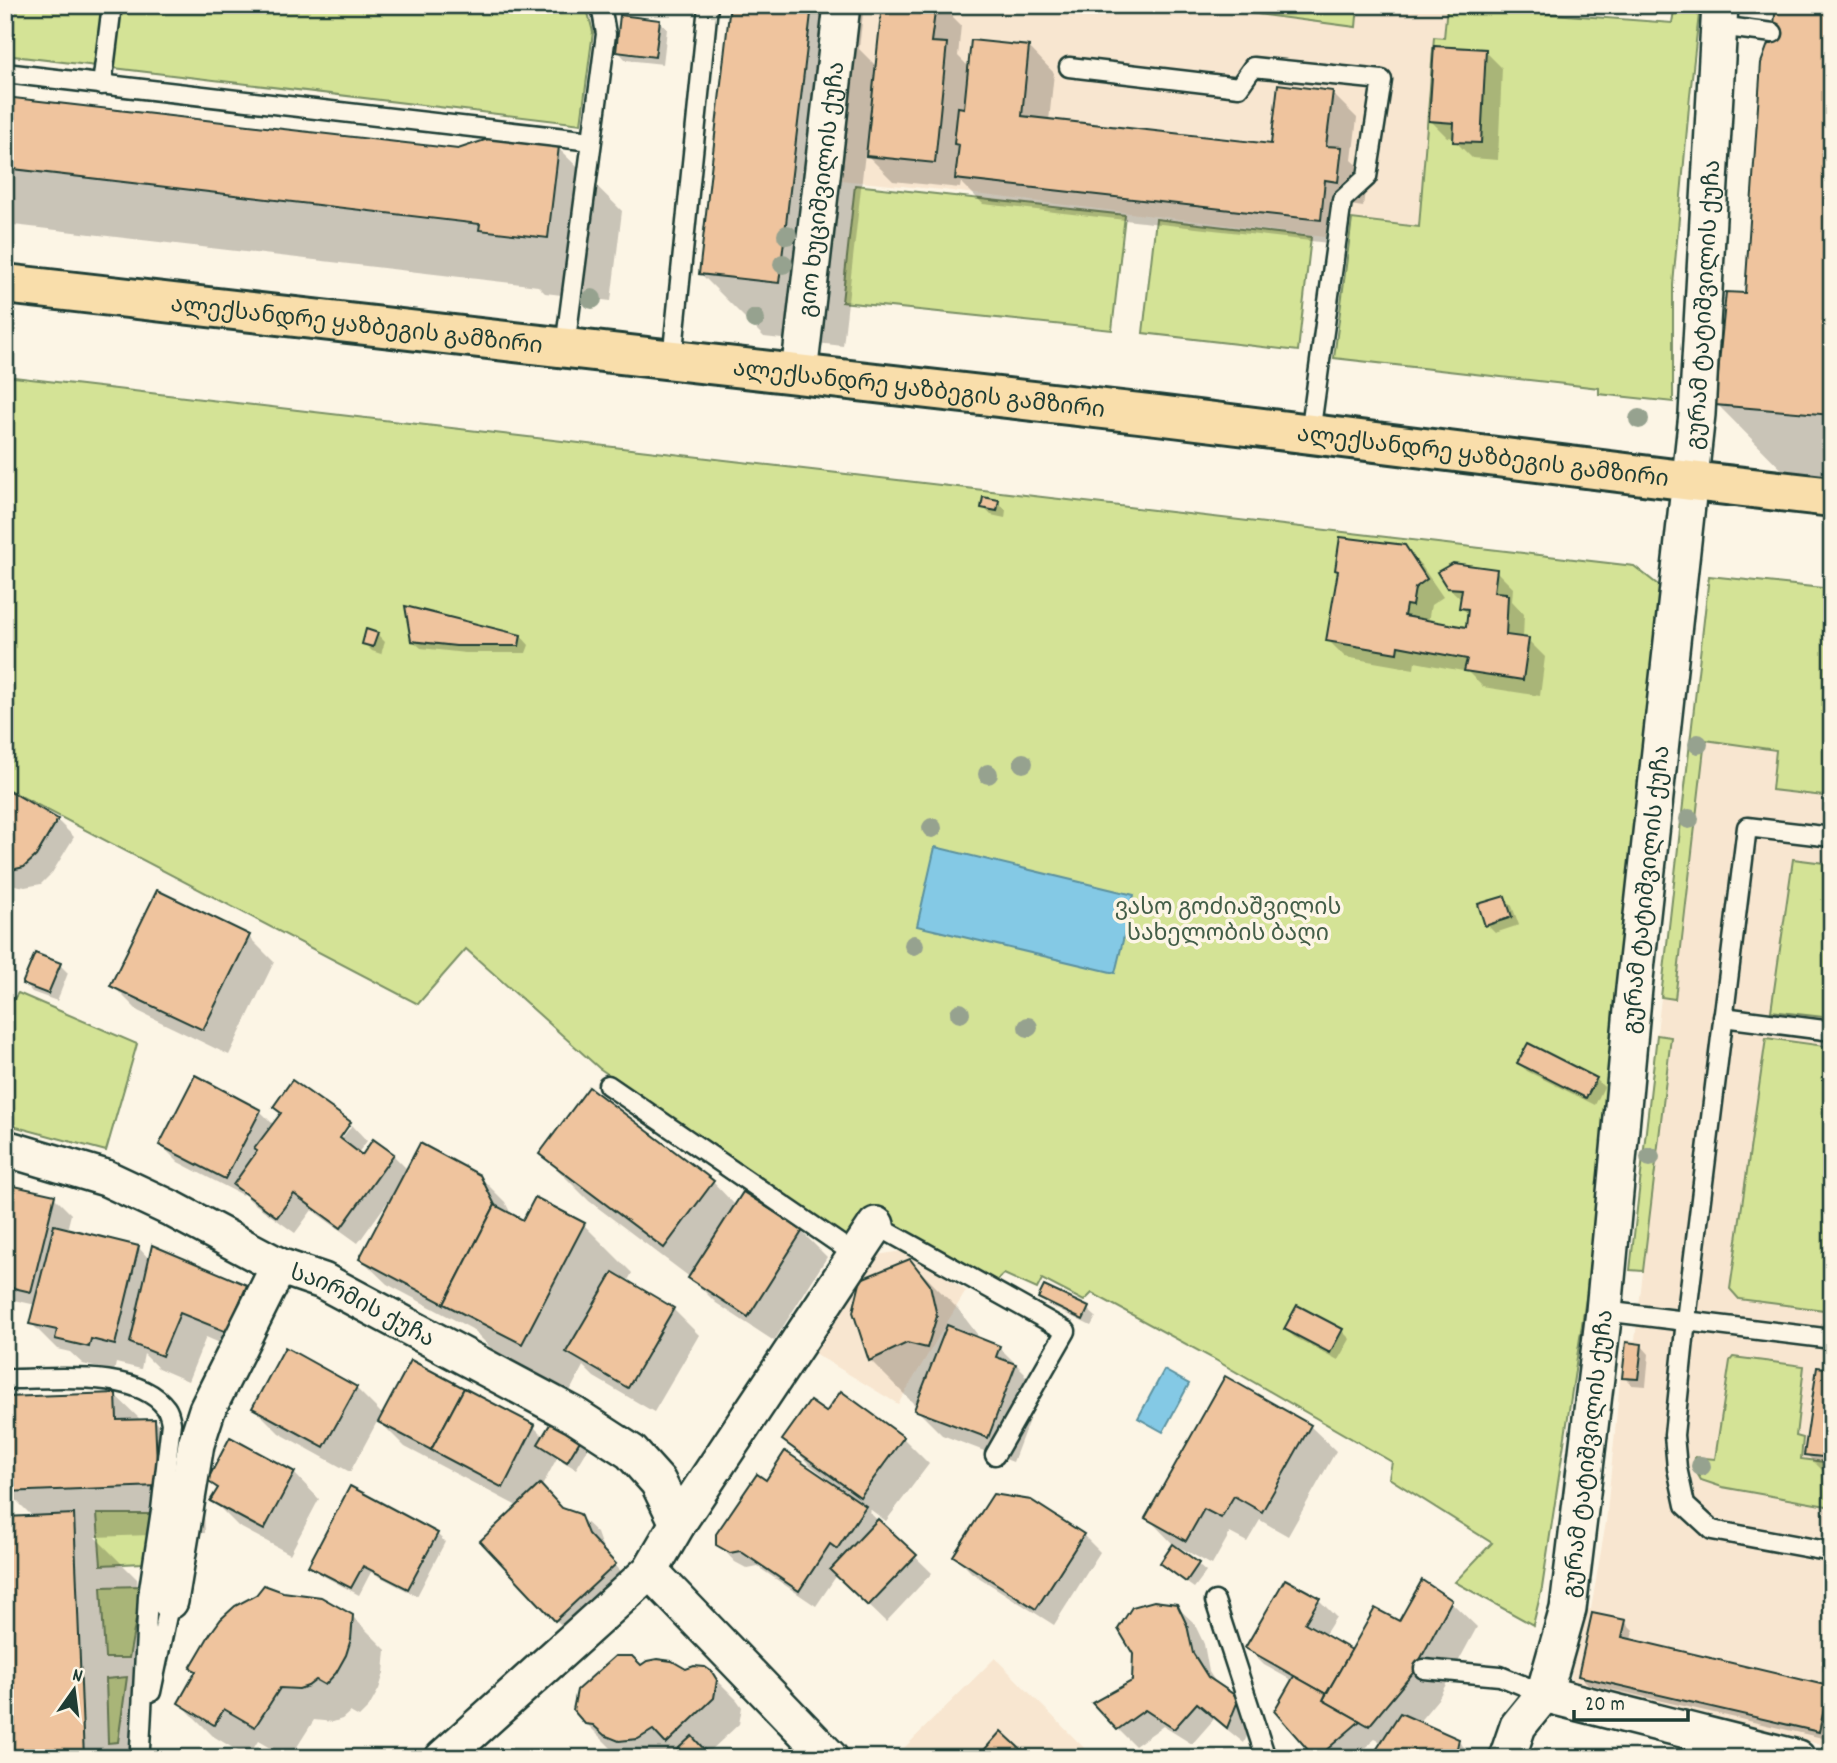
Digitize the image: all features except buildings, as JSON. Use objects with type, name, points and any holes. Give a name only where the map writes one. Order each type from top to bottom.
[{"type":"main road","name":"ალექსანდრე ყაზბეგის გამზირი","points":[[5,284],[799,374],[1832,497]]},
{"type":"street","name":"გიო ხუციშვილის ქუჩა","points":[[799,374],[842,5]]},
{"type":"street","name":"გურამ ტატიშვილის ქუჩა","points":[[1507,1758],[1518,1726],[1544,1694],[1568,1609],[1604,1311],[1634,988],[1698,414],[1719,16]]},
{"type":"street","name":"საირმის ქუჩა","points":[[5,1148],[106,1178],[173,1209],[279,1266],[323,1280],[585,1422],[631,1452],[658,1482],[678,1523]]},
{"type":"street","points":[[443,1758],[650,1571],[678,1523],[876,1225]]},
{"type":"street","points":[[170,1601],[195,1444],[206,1409],[279,1266]]},
{"type":"street","points":[[650,1571],[830,1758]]},
{"type":"street","points":[[1544,1694],[1797,1758]]},
{"type":"lane","points":[[102,85],[112,5]]},
{"type":"lane","points":[[565,347],[606,34],[601,5]]},
{"type":"lane","points":[[671,360],[708,6]]},
{"type":"lane","points":[[1719,16],[1773,33]]},
{"type":"lane","points":[[1069,66],[1239,87],[1253,66],[1382,80],[1367,177],[1342,200],[1310,434]]},
{"type":"lane","points":[[5,73],[591,141]]},
{"type":"lane","points":[[1832,837],[1747,827],[1674,1435],[1676,1468],[1685,1505],[1712,1530],[1832,1552]]},
{"type":"lane","points":[[1723,1017],[1832,1031]]},
{"type":"lane","points":[[608,1085],[857,1256]]},
{"type":"lane","points":[[876,1225],[1066,1331],[995,1455]]},
{"type":"lane","points":[[1604,1311],[1832,1339]]},
{"type":"lane","points":[[5,1381],[100,1378],[130,1384],[156,1398],[168,1410],[171,1423],[148,1596],[139,1753]]},
{"type":"lane","points":[[139,1753],[170,1601]]},
{"type":"lane","points":[[1215,1601],[1266,1758]]},
{"type":"lane","points":[[1424,1669],[1500,1676],[1544,1694]]},
{"type":"shaded area","points":[[860,5],[1447,5],[1444,38],[1434,38],[1419,228],[1352,220],[1349,240],[943,190],[840,180]]},
{"type":"shaded area","points":[[1709,576],[1832,589],[1832,1747],[1570,1688],[1579,1608],[1591,1609],[1606,1522],[1624,1340],[1635,1340],[1643,1272],[1630,1270]]},
{"type":"shaded area","points":[[908,1250],[966,1291],[898,1404],[809,1350],[871,1256]]},
{"type":"shaded area","points":[[995,1658],[1094,1758],[894,1758]]},
{"type":"green space","points":[[5,5],[586,5],[593,32],[581,124],[5,55]]},
{"type":"green space","points":[[1188,5],[1358,5],[1356,27]]},
{"type":"green space","points":[[1675,5],[1700,5],[1673,285],[1673,402],[1599,394],[1599,388],[1334,358],[1352,219],[1419,227],[1434,37],[1444,38],[1447,6],[1672,23]]},
{"type":"green space","points":[[855,185],[1125,215],[1112,330],[842,302]]},
{"type":"green space","points":[[1156,219],[1311,237],[1298,351],[1143,333]]},
{"type":"green space","name":"ვასო გოძიაშვილის სახელობის ბაღი","points":[[5,376],[1634,566],[1662,588],[1603,1186],[1542,1588],[1533,1625],[1455,1582],[1492,1543],[1389,1478],[1392,1462],[1212,1358],[1092,1293],[1084,1301],[1042,1279],[1037,1289],[1004,1274],[992,1285],[868,1214],[849,1242],[599,1068],[466,949],[418,1004],[5,788]]},
{"type":"green space","points":[[1709,576],[1832,589],[1832,797],[1772,790],[1776,750],[1705,740],[1675,999],[1661,997]]},
{"type":"green space","points":[[1793,859],[1832,864],[1832,1018],[1771,1011]]},
{"type":"green space","points":[[18,993],[137,1044],[106,1151],[5,1124],[5,1006],[8,1007]]},
{"type":"green space","points":[[1657,1035],[1671,1037],[1643,1271],[1630,1270]]},
{"type":"green space","points":[[1766,1038],[1832,1047],[1832,1164],[1827,1210],[1832,1211],[1832,1311],[1739,1299],[1730,1289]]},
{"type":"green space","points":[[1733,1357],[1804,1366],[1796,1436],[1803,1438],[1801,1459],[1832,1463],[1832,1507],[1722,1487],[1701,1480],[1694,1468],[1695,1457],[1715,1459],[1730,1361]]},
{"type":"green space","points":[[97,1514],[151,1514],[143,1563],[101,1565]]},
{"type":"green space","points":[[142,1586],[129,1658],[105,1658],[101,1587]]},
{"type":"green space","points":[[127,1677],[118,1742],[108,1743],[106,1679]]},
{"type":"water","points":[[935,847],[1134,895],[1115,973],[917,926]]},
{"type":"water","points":[[1164,1370],[1189,1384],[1163,1432],[1138,1418]]}]
